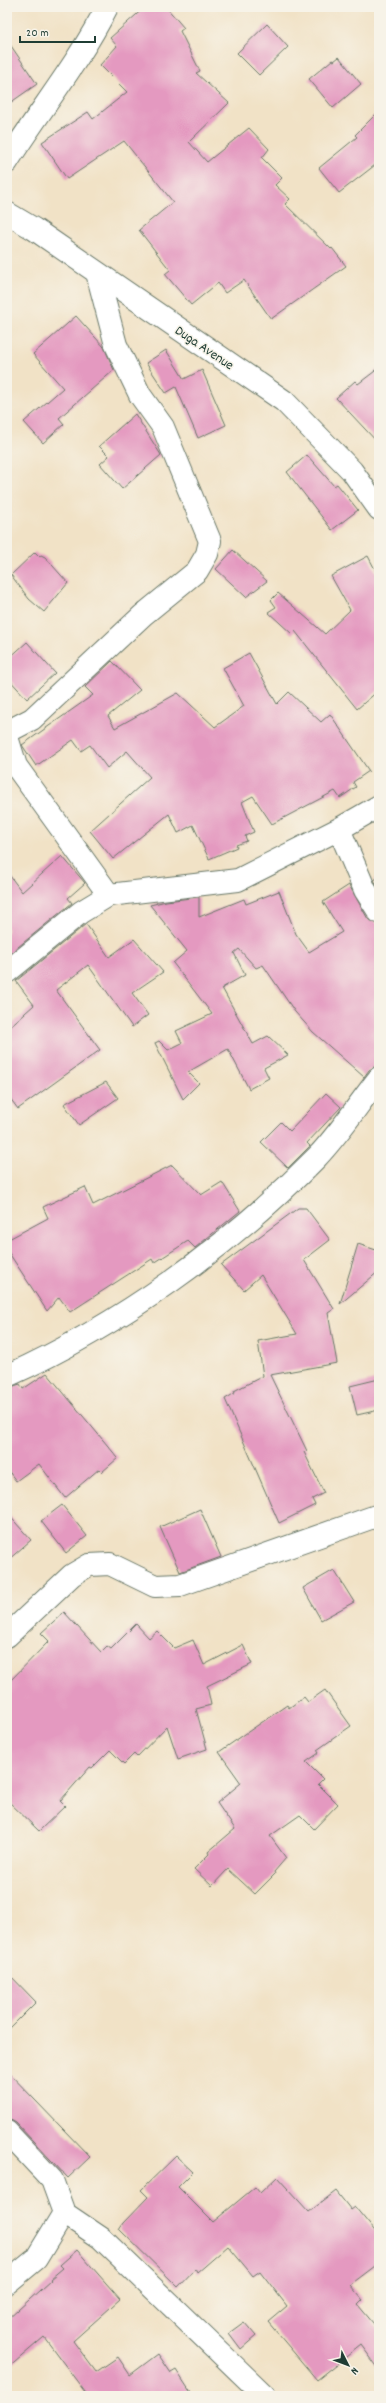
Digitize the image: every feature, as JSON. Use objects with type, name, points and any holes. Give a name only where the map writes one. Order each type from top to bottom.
[{"type":"street","points":[[7,162],[34,118],[90,40],[107,7]]},
{"type":"street","name":"Duga Avenue","points":[[7,213],[34,229],[284,401],[352,471],[378,505]]},
{"type":"street","points":[[7,732],[32,719],[143,615],[197,571],[207,554],[210,541],[163,427],[140,395],[116,345],[97,273]]},
{"type":"street","points":[[7,737],[16,766],[110,895]]},
{"type":"street","points":[[7,972],[81,912],[110,895],[238,880],[339,829],[379,806]]},
{"type":"street","points":[[339,829],[365,890],[379,912]]},
{"type":"street","points":[[7,1376],[50,1357],[193,1266],[233,1234],[318,1156],[379,1078]]},
{"type":"street","points":[[7,1636],[72,1575],[89,1565],[110,1564],[155,1586],[180,1585],[379,1515]]},
{"type":"street","points":[[7,2132],[52,2180],[64,2213],[100,2238],[265,2396]]},
{"type":"street","points":[[7,2283],[36,2259],[64,2213]]},
{"type":"building","points":[[145,7],[166,7],[184,28],[180,31],[200,71],[196,73],[229,103],[189,142],[207,162],[249,128],[269,149],[262,158],[282,178],[275,185],[290,199],[285,204],[331,249],[332,248],[346,266],[271,319],[244,280],[225,293],[218,283],[191,305],[165,274],[170,270],[139,230],[173,202],[124,141],[67,179],[42,142],[88,112],[93,119],[127,92],[100,65],[117,46],[110,38]]},
{"type":"building","points":[[267,24],[288,47],[259,75],[237,53]]},
{"type":"building","points":[[7,40],[37,84],[7,105]]},
{"type":"building","points":[[339,57],[361,84],[333,108],[309,79],[332,60],[334,61]]},
{"type":"building","points":[[379,111],[379,162],[339,193],[319,168],[357,137],[355,135]]},
{"type":"building","points":[[76,316],[104,347],[114,370],[59,418],[64,424],[43,443],[24,422],[63,388],[33,354]]},
{"type":"building","points":[[166,350],[184,379],[202,370],[226,425],[198,438],[176,387],[166,393],[146,363]]},
{"type":"building","points":[[379,368],[379,444],[336,398],[355,381],[358,384]]},
{"type":"building","points":[[135,414],[161,455],[122,489],[100,464],[109,456],[99,446]]},
{"type":"building","points":[[307,455],[334,486],[337,484],[358,510],[332,530],[287,472]]},
{"type":"building","points":[[233,550],[267,581],[246,597],[216,569]]},
{"type":"building","points":[[35,552],[40,557],[41,555],[45,557],[68,583],[44,612],[29,599],[11,575]]},
{"type":"building","points":[[368,556],[379,577],[379,690],[357,709],[295,631],[292,634],[268,612],[276,607],[271,600],[278,593],[325,634],[350,610],[331,576]]},
{"type":"building","points":[[27,642],[55,673],[27,699],[7,677],[7,660]]},
{"type":"building","points":[[249,653],[277,704],[289,692],[321,722],[330,714],[369,771],[353,782],[356,787],[340,798],[335,791],[272,824],[253,796],[242,802],[254,832],[245,836],[247,841],[236,845],[237,847],[209,859],[193,825],[178,833],[169,814],[113,859],[90,831],[150,777],[127,751],[107,768],[90,745],[81,751],[73,740],[36,766],[22,745],[93,695],[85,687],[112,661],[140,690],[108,716],[115,728],[178,693],[215,727],[244,706],[223,668]]},
{"type":"building","points":[[62,856],[85,883],[68,898],[72,903],[7,956],[7,872],[22,892]]},
{"type":"building","points":[[379,877],[379,889],[374,880]]},
{"type":"building","points":[[349,885],[368,919],[379,924],[379,1064],[369,1070],[364,1077],[313,1032],[295,1012],[263,965],[256,968],[239,949],[234,953],[245,975],[222,988],[253,1044],[268,1036],[288,1055],[264,1068],[269,1078],[249,1089],[228,1049],[188,1072],[199,1083],[183,1099],[155,1043],[159,1041],[168,1050],[182,1043],[176,1031],[212,1014],[173,963],[187,951],[150,905],[166,901],[199,897],[199,917],[244,899],[246,904],[279,891],[296,934],[309,952],[342,932],[323,902]]},
{"type":"building","points":[[86,924],[109,957],[134,939],[163,972],[132,993],[148,1015],[132,1027],[88,965],[56,990],[100,1050],[18,1109],[7,1094],[7,1029],[34,1005],[16,981]]},
{"type":"building","points":[[106,1082],[118,1098],[79,1125],[64,1104]]},
{"type":"building","points":[[326,1093],[341,1107],[307,1143],[310,1146],[288,1168],[261,1142],[281,1122],[290,1131]]},
{"type":"building","points":[[172,1165],[201,1195],[222,1182],[240,1211],[195,1248],[188,1241],[154,1263],[152,1259],[70,1312],[59,1297],[47,1311],[7,1250],[7,1240],[48,1218],[43,1207],[85,1187],[93,1205]]},
{"type":"building","points":[[298,1208],[306,1208],[330,1240],[304,1260],[334,1309],[328,1313],[337,1363],[270,1375],[307,1451],[304,1452],[324,1493],[312,1499],[315,1505],[279,1523],[225,1399],[235,1393],[234,1391],[263,1376],[258,1341],[297,1334],[261,1275],[244,1290],[221,1265]]},
{"type":"building","points":[[358,1244],[379,1251],[379,1271],[340,1304]]},
{"type":"building","points":[[47,1373],[118,1458],[102,1472],[99,1469],[65,1498],[39,1464],[16,1481],[7,1469],[7,1388],[20,1384],[23,1389]]},
{"type":"building","points":[[379,1379],[379,1410],[357,1415],[350,1386]]},
{"type":"building","points":[[62,1505],[87,1536],[66,1553],[41,1521]]},
{"type":"building","points":[[200,1509],[221,1557],[180,1572],[160,1527]]},
{"type":"building","points":[[7,1513],[31,1540],[7,1561]]},
{"type":"building","points":[[334,1570],[354,1602],[321,1620],[303,1588]]},
{"type":"building","points":[[64,1612],[101,1652],[107,1646],[111,1649],[136,1624],[149,1638],[157,1631],[174,1648],[193,1640],[204,1665],[243,1645],[252,1664],[207,1686],[211,1705],[196,1709],[207,1749],[178,1759],[167,1726],[137,1757],[134,1754],[124,1764],[110,1750],[92,1768],[90,1767],[60,1801],[65,1806],[39,1831],[7,1800],[7,1684],[49,1641],[41,1633]]},
{"type":"building","points":[[325,1690],[351,1726],[317,1750],[319,1753],[306,1762],[323,1779],[318,1784],[338,1804],[314,1829],[300,1815],[270,1836],[286,1858],[274,1872],[275,1874],[255,1894],[228,1869],[212,1886],[194,1869],[209,1854],[208,1852],[235,1829],[217,1803],[241,1783],[219,1752],[287,1705],[289,1708],[304,1697],[308,1702]]},
{"type":"building","points":[[7,1972],[36,2002],[7,2031]]},
{"type":"building","points":[[7,2071],[90,2157],[68,2178],[16,2123],[7,2118]]},
{"type":"building","points":[[176,2156],[193,2172],[178,2187],[213,2222],[255,2187],[260,2193],[277,2177],[309,2212],[336,2191],[351,2210],[355,2207],[379,2236],[379,2263],[350,2285],[363,2300],[358,2305],[379,2330],[379,2369],[361,2345],[317,2380],[268,2322],[287,2306],[260,2271],[253,2276],[228,2246],[197,2273],[195,2269],[178,2287],[119,2229],[148,2197],[141,2190]]},
{"type":"building","points":[[77,2250],[120,2299],[73,2341],[96,2372],[118,2357],[130,2375],[158,2354],[171,2373],[176,2370],[193,2396],[88,2396],[44,2337],[7,2369],[7,2320],[63,2268],[60,2265]]},
{"type":"building","points":[[244,2322],[256,2336],[241,2349],[229,2333]]}]
